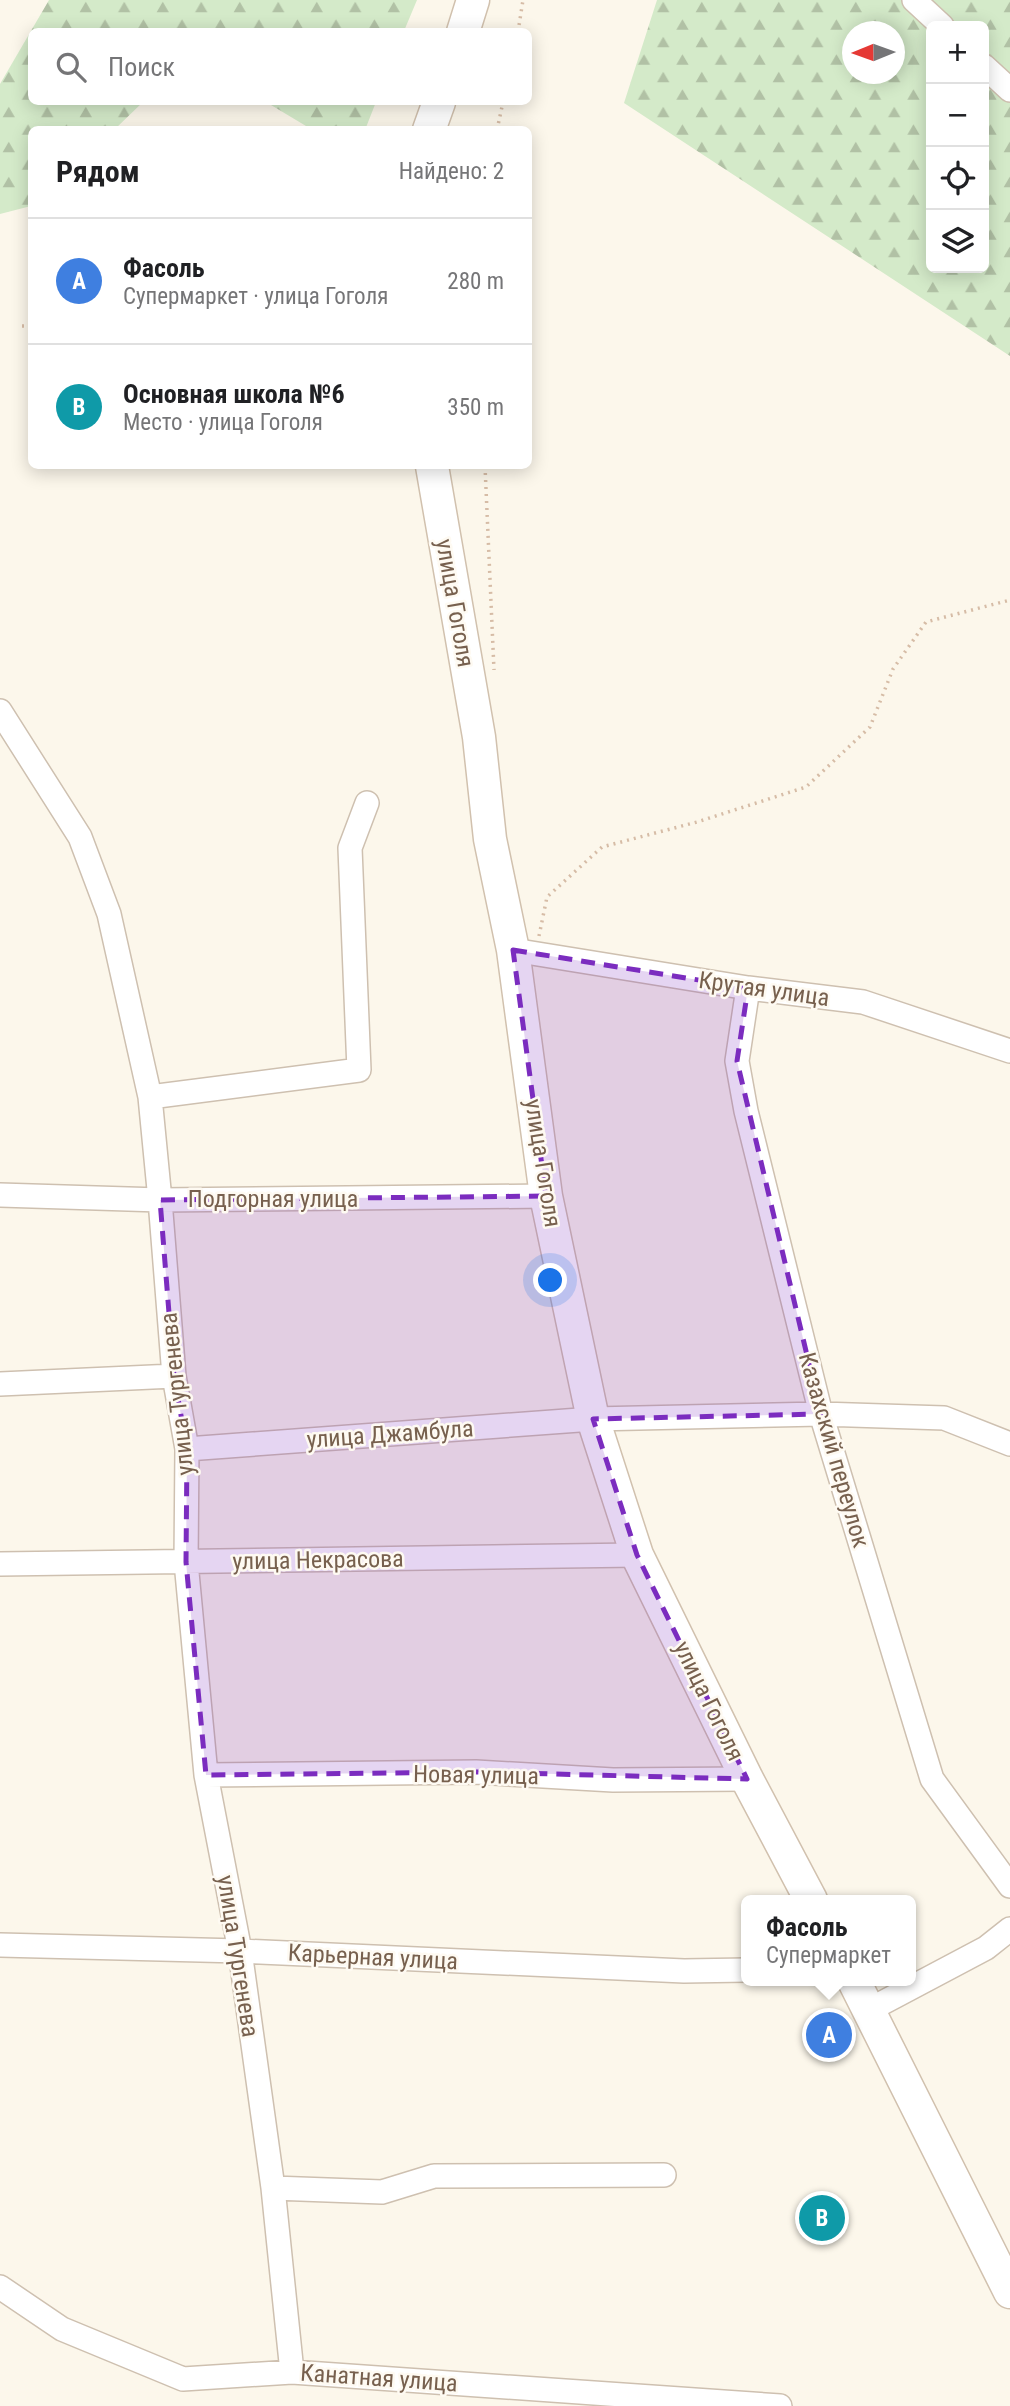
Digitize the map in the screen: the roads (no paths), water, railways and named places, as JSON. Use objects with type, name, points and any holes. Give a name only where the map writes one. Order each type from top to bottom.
[{"type":"street","points":[[914,0],[937,21]]},
{"type":"street","points":[[989,71],[1010,90]]},
{"type":"street","points":[[430,126],[438,105]]},
{"type":"street","name":"улица Гоголя","points":[[433,469],[479,737],[490,839],[524,952],[546,1196],[593,1419],[637,1555],[747,1779],[808,1895]]},
{"type":"street","name":"улица Тургенева","points":[[0,711],[80,837],[109,914],[150,1097],[174,1376],[187,1449],[186,1562],[206,1775],[240,1951],[273,2188],[292,2372]]},
{"type":"street","points":[[150,1097],[359,1070],[350,848],[367,803]]},
{"type":"street","name":"Крутая улица","points":[[524,952],[748,988],[863,1002],[1010,1051]]},
{"type":"street","name":"Казахский переулок","points":[[748,988],[737,1061],[739,1073],[821,1414],[932,1779],[1010,1886]]},
{"type":"street","name":"Подгорная улица","points":[[0,1195],[160,1200],[546,1196]]},
{"type":"street","points":[[0,1384],[174,1376]]},
{"type":"street","name":"улица Джамбула","points":[[187,1449],[593,1419],[821,1414],[944,1418],[1010,1444]]},
{"type":"street","name":"улица Некрасова","points":[[0,1564],[637,1555]]},
{"type":"street","name":"Новая улица","points":[[206,1775],[477,1772],[613,1780],[747,1779]]},
{"type":"street","points":[[916,1985],[986,1948],[1010,1929]]},
{"type":"street","name":"Карьерная улица","points":[[0,1945],[240,1951],[684,1971],[741,1970]]},
{"type":"street","points":[[856,1986],[1010,2292]]},
{"type":"street","points":[[869,2010],[914,1986]]},
{"type":"street","points":[[273,2188],[382,2192],[434,2176],[664,2175]]},
{"type":"street","name":"Канатная улица","points":[[0,2287],[62,2329],[183,2379],[292,2372],[780,2406]]},
{"type":"place","name":"Фасоль","points":[[829,2035]]},
{"type":"place","name":"Основная школа №6","points":[[822,2218]]}]
